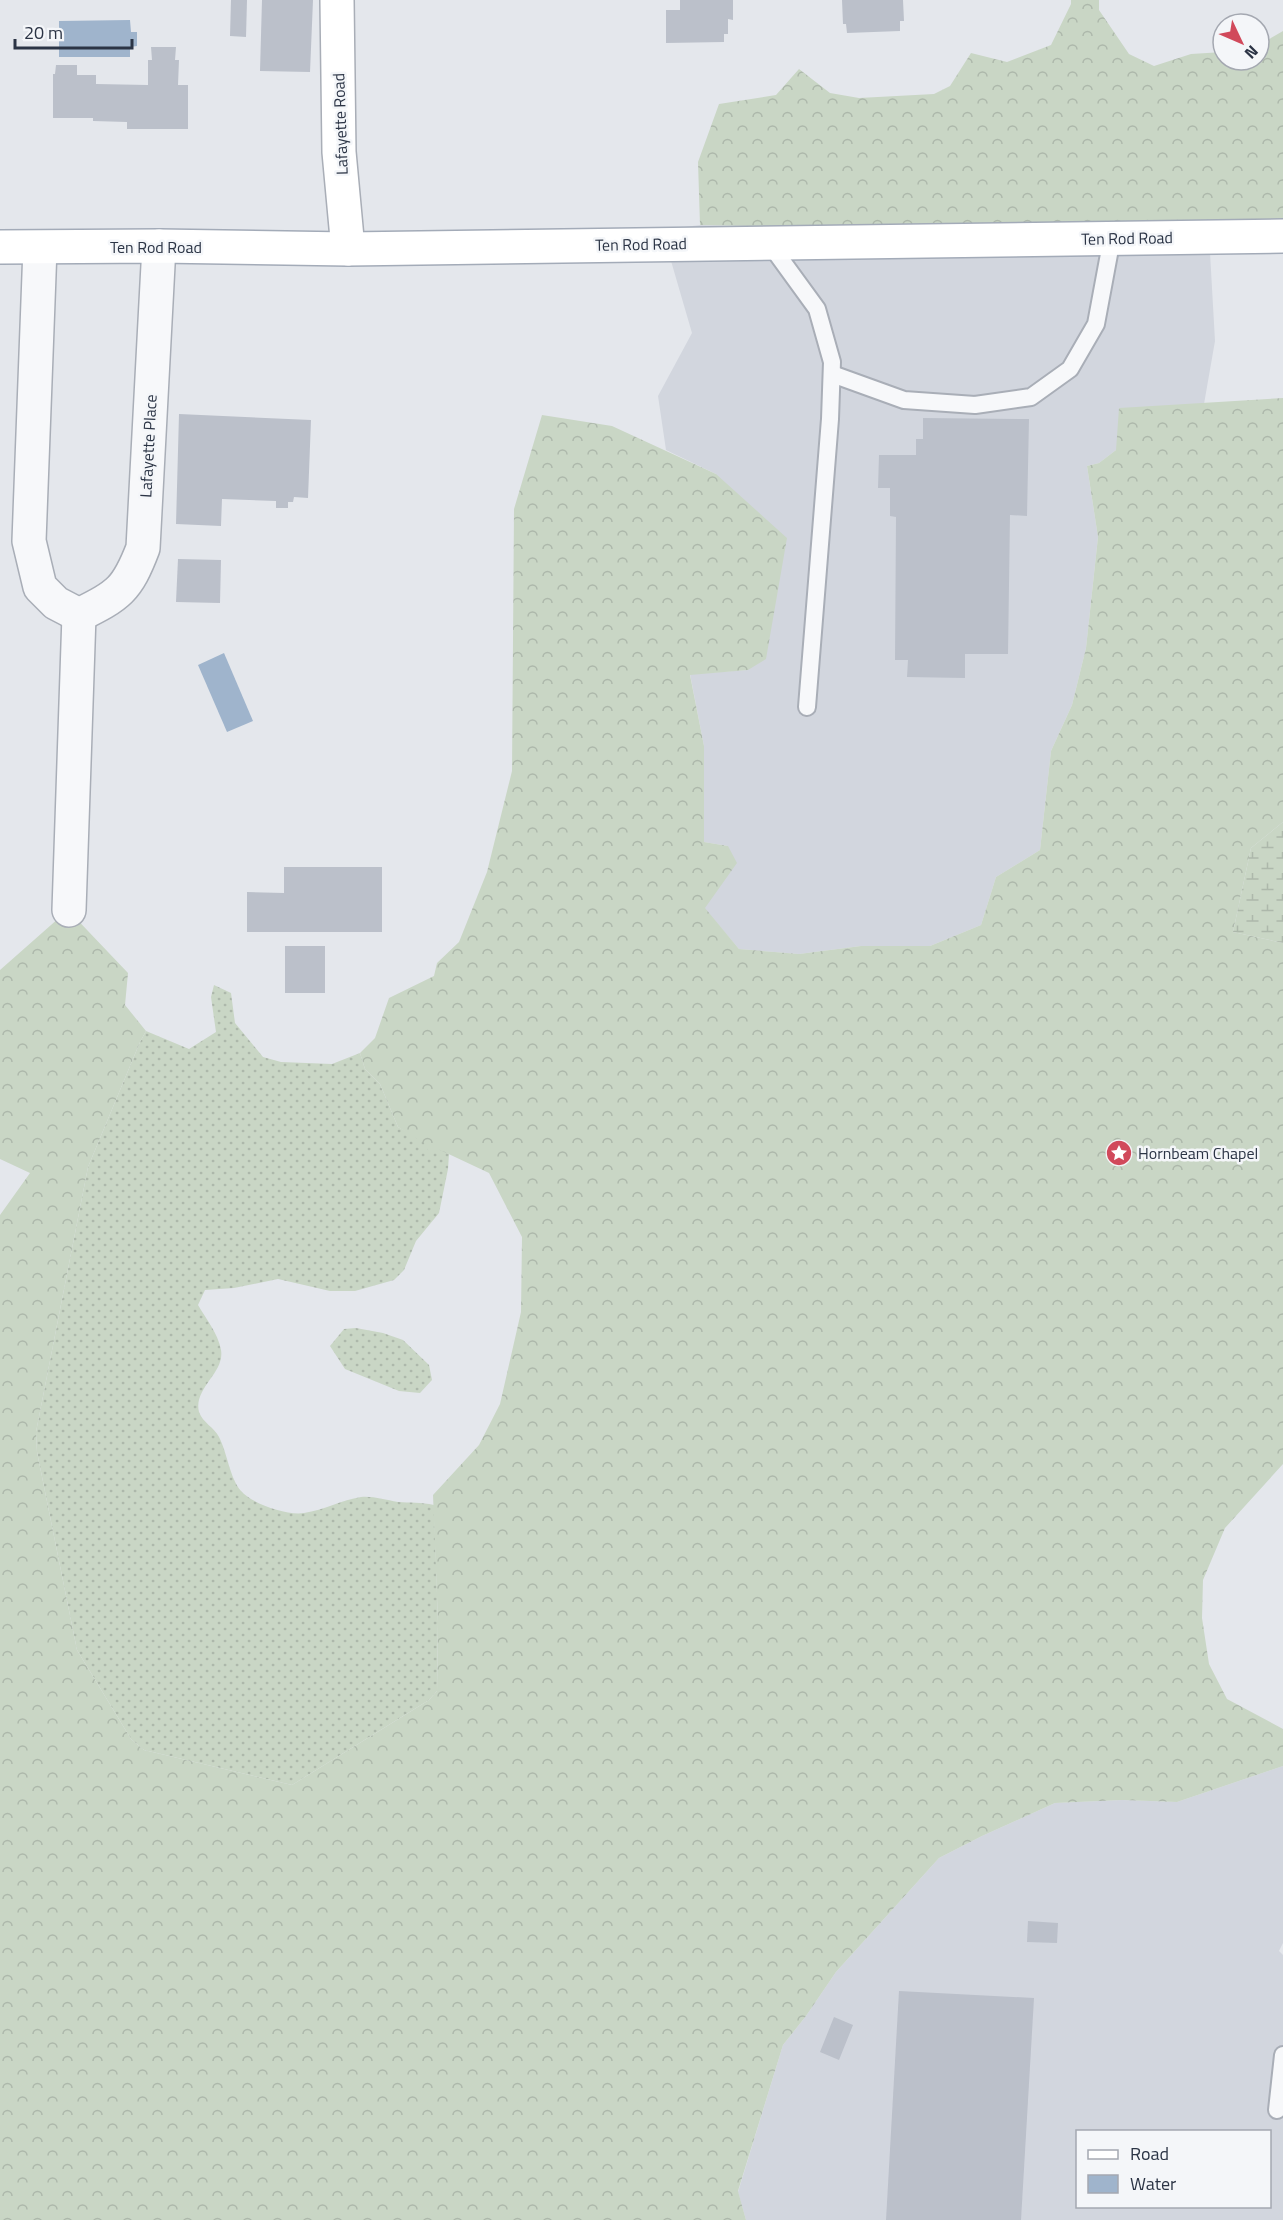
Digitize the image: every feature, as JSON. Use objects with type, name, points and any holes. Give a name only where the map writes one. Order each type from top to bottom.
[{"type":"main road","name":"Lafayette Road","points":[[337,0],[339,152],[348,249]]},
{"type":"main road","name":"Ten Rod Road","points":[[0,248],[159,246],[348,249],[1283,236]]},
{"type":"street","name":"Lafayette Place","points":[[79,615],[111,599],[132,578],[143,548],[159,246]]},
{"type":"street","points":[[40,248],[29,541],[40,587],[56,603],[79,615],[69,910]]},
{"type":"lane","points":[[832,374],[904,400],[975,405],[1031,397],[1070,369],[1096,324],[1112,238]]},
{"type":"lane","points":[[769,243],[817,309],[832,362],[830,419],[807,707]]},
{"type":"lane","points":[[1277,2110],[1283,2055]]},
{"type":"shaded area","points":[[700,225],[1209,235],[1215,341],[1204,404],[1116,450],[1099,463],[1087,466],[1098,537],[1086,648],[1072,705],[1051,751],[1040,850],[996,877],[981,925],[930,946],[861,946],[799,954],[739,949],[704,908],[728,846],[704,842],[704,746],[690,674],[748,670],[716,474],[666,450],[658,396],[692,333],[662,230]]},
{"type":"shaded area","points":[[1283,1766],[1283,1943],[1279,1951],[1283,1955],[1283,2220],[746,2220],[738,2192],[783,2045],[836,1972],[939,1858],[1055,1803],[1122,1800],[1177,1802]]},
{"type":"green space","points":[[1071,0],[1099,0],[1099,10],[1129,54],[1154,66],[1191,54],[1211,53],[1211,72],[1271,72],[1271,38],[1283,31],[1283,233],[1209,235],[700,225],[698,162],[719,104],[776,95],[799,69],[830,93],[859,98],[934,94],[950,86],[971,53],[1007,62],[1051,45]]},
{"type":"green space","points":[[1283,398],[1283,822],[1251,848],[1233,932],[1283,943],[1283,1464],[1225,1528],[1203,1580],[1202,1618],[1209,1664],[1227,1699],[1283,1729],[1283,1766],[1177,1802],[1122,1800],[1055,1803],[939,1858],[836,1972],[783,2045],[738,2191],[746,2220],[0,2220],[0,1215],[30,1173],[0,1159],[0,970],[68,910],[128,973],[125,1005],[146,1031],[88,1167],[36,1432],[37,1452],[77,1650],[131,1739],[144,1750],[292,1785],[429,1700],[437,1691],[438,1622],[433,1495],[479,1445],[500,1404],[521,1312],[522,1237],[489,1173],[438,1149],[429,1152],[424,1143],[398,1127],[380,1084],[365,1069],[360,1053],[375,1038],[389,998],[434,976],[437,963],[459,942],[487,872],[512,771],[514,509],[542,415],[612,426],[716,474],[787,538],[766,659],[748,670],[690,675],[704,746],[704,842],[728,846],[737,863],[705,908],[739,949],[799,954],[861,946],[930,946],[981,925],[996,877],[1040,850],[1051,751],[1072,705],[1086,648],[1098,537],[1087,466],[1099,463],[1116,450],[1119,408]]},
{"type":"green space","points":[[1283,822],[1283,943],[1233,932],[1251,848]]},
{"type":"green space","points":[[214,985],[231,993],[235,1023],[263,1057],[281,1062],[332,1064],[360,1053],[365,1069],[380,1084],[398,1127],[449,1154],[439,1213],[416,1241],[404,1270],[394,1280],[355,1291],[330,1291],[278,1279],[234,1288],[205,1290],[198,1305],[215,1332],[221,1350],[218,1366],[200,1395],[199,1412],[219,1437],[234,1480],[246,1496],[271,1508],[289,1513],[311,1512],[361,1497],[434,1505],[438,1622],[437,1691],[429,1700],[292,1785],[144,1750],[131,1739],[77,1650],[37,1452],[36,1432],[88,1167],[146,1031],[189,1049],[216,1032],[211,997]]},
{"type":"green space","points":[[356,1328],[383,1333],[403,1340],[429,1365],[432,1380],[420,1393],[399,1391],[345,1369],[330,1346],[344,1329]]},
{"type":"water","points":[[130,20],[131,32],[137,32],[137,46],[130,47],[130,57],[59,57],[59,21]]},
{"type":"water","points":[[224,653],[253,721],[227,732],[198,665]]},
{"type":"building","points":[[231,0],[247,0],[246,37],[230,36]]},
{"type":"building","points":[[262,0],[313,0],[310,72],[260,71]]},
{"type":"building","points":[[680,0],[733,0],[733,20],[728,19],[728,34],[724,34],[724,42],[666,43],[666,10],[680,10]]},
{"type":"building","points":[[842,0],[903,0],[904,21],[900,21],[900,31],[847,33],[846,24],[843,24]]},
{"type":"building","points":[[151,47],[176,47],[175,60],[179,60],[178,85],[188,85],[188,129],[127,129],[127,122],[93,121],[93,118],[53,118],[53,74],[55,74],[56,65],[77,65],[77,75],[96,75],[96,84],[148,85],[148,60],[152,60]]},
{"type":"building","points":[[179,414],[311,420],[308,498],[294,497],[293,502],[288,502],[288,508],[276,508],[276,501],[222,499],[221,526],[176,524]]},
{"type":"building","points":[[923,418],[1029,419],[1027,516],[1010,515],[1008,654],[965,654],[965,678],[907,677],[908,660],[895,660],[896,517],[890,516],[890,488],[878,488],[879,455],[916,455],[916,439],[923,439]]},
{"type":"building","points":[[178,559],[221,560],[220,603],[176,602]]},
{"type":"building","points":[[284,867],[382,867],[382,932],[247,932],[247,892],[284,893]]},
{"type":"building","points":[[285,946],[325,946],[325,993],[285,993]]},
{"type":"building","points":[[1028,1921],[1058,1923],[1057,1943],[1027,1942]]},
{"type":"building","points":[[899,1991],[1034,1998],[1021,2220],[886,2220]]},
{"type":"building","points":[[834,2017],[853,2025],[839,2060],[820,2052]]},
{"type":"place","name":"Hornbeam Chapel","points":[[1119,1153]]}]
